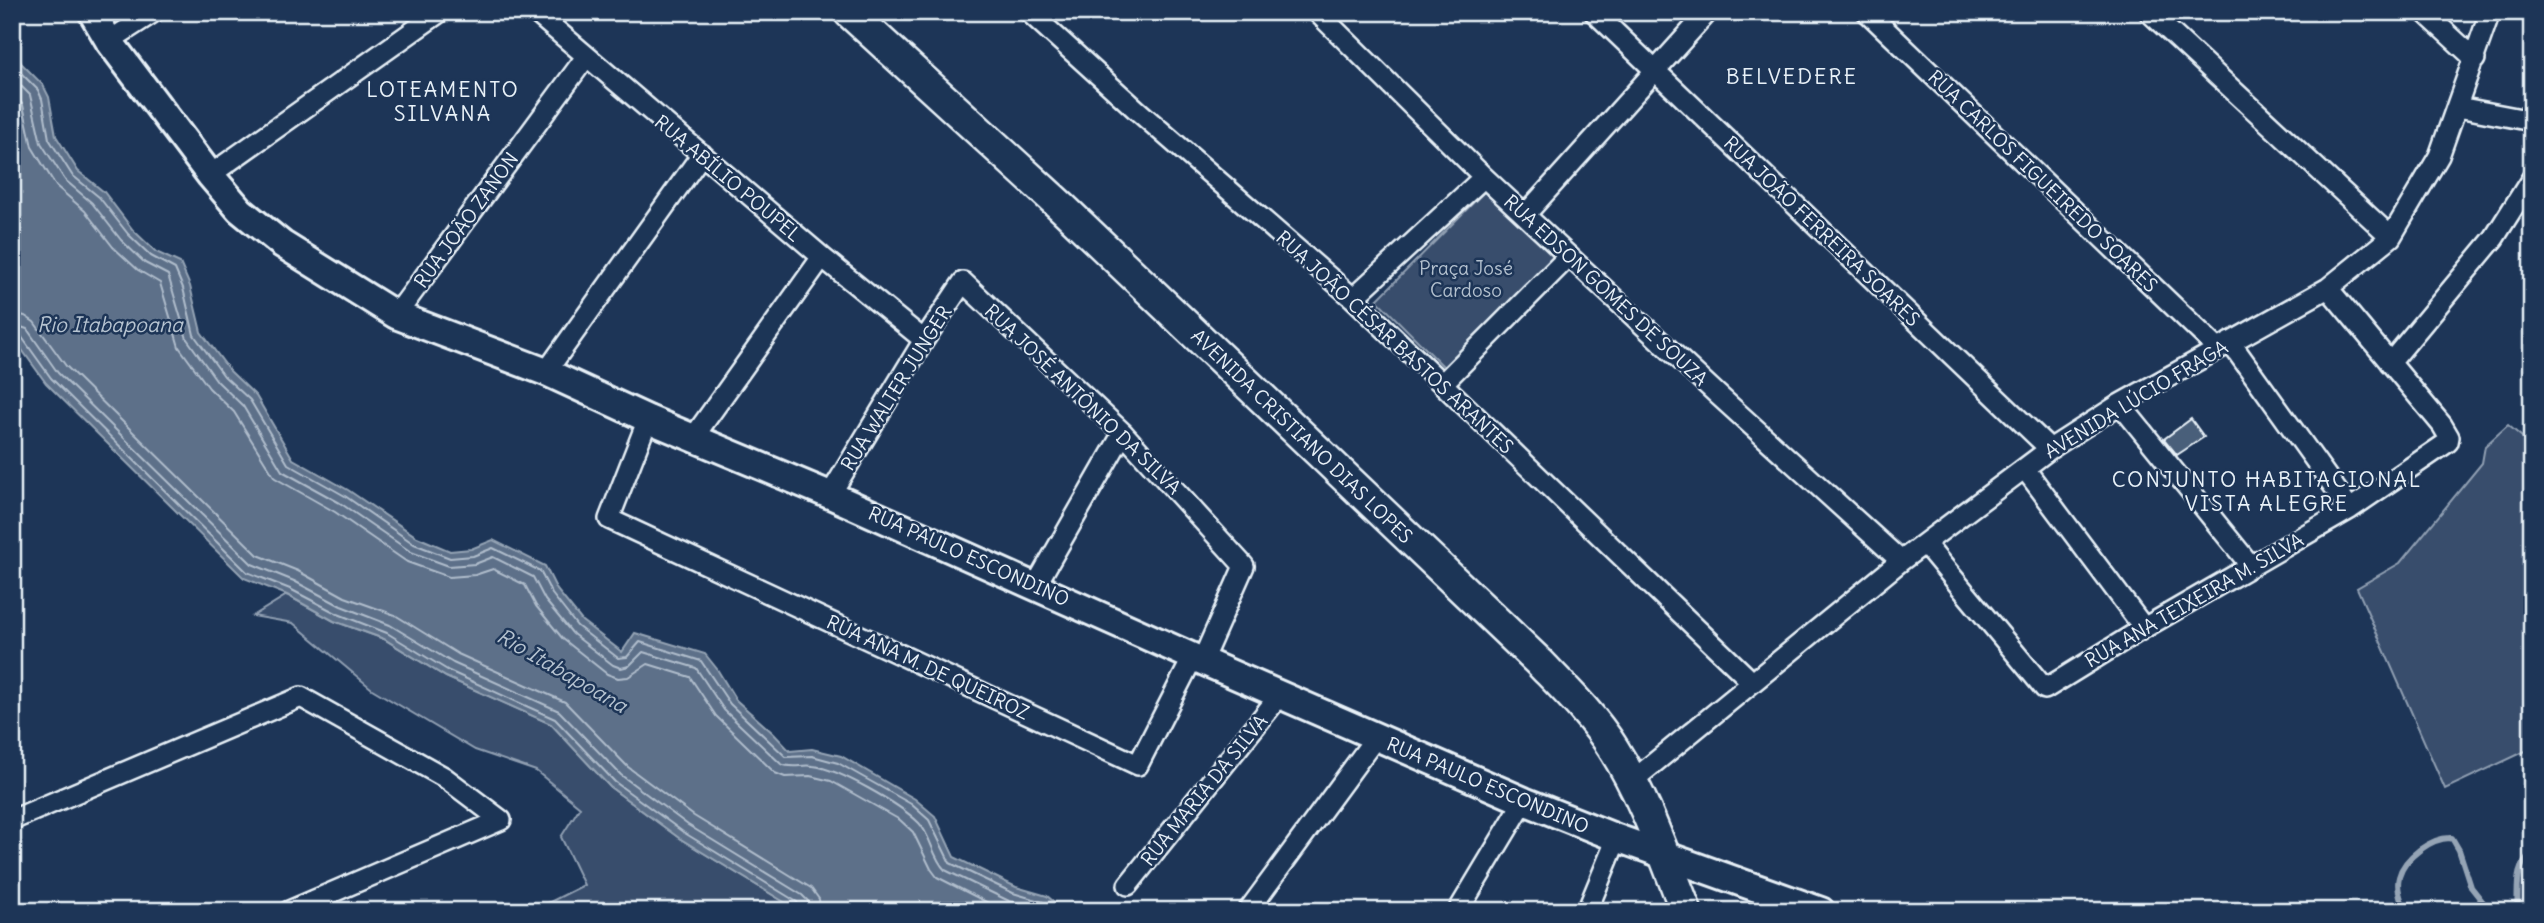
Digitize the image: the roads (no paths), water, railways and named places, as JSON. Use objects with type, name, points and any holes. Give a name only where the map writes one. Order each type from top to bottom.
[{"type":"main road","name":"RUA PAULO ESCONDINO","points":[[92,12],[109,41],[210,175],[240,210],[282,244],[396,315],[546,372],[1524,801],[1664,856],[1821,911]]},
{"type":"main road","name":"AVENIDA CRISTIANO DIAS LOPES","points":[[849,12],[1063,208],[1539,662],[1600,730],[1632,782],[1686,911]]},
{"type":"street","points":[[109,41],[154,12]]},
{"type":"street","points":[[210,175],[440,12]]},
{"type":"street","name":"RUA ABÍLIO POUPEL","points":[[535,12],[822,257],[924,340]]},
{"type":"street","name":"RUA JOÃO CÉSAR BASTOS ARANTES","points":[[1029,12],[1353,298],[1752,682]]},
{"type":"street","name":"RUA EDSON GOMES DE SOUZA","points":[[1317,12],[1483,177],[1901,561]]},
{"type":"street","name":"RUA JOÃO FERREIRA SOARES","points":[[1594,12],[2050,449]]},
{"type":"street","points":[[1525,215],[1708,12]]},
{"type":"street","name":"RUA CARLOS FIGUEIREDO SOARES","points":[[1867,12],[2224,346],[2350,509]]},
{"type":"street","points":[[2149,12],[2391,237]]},
{"type":"street","points":[[2424,12],[2475,59]]},
{"type":"street","name":"AVENIDA LÚCIO FRAGA","points":[[1632,782],[1901,561],[2050,449],[2120,404],[2328,288],[2391,237],[2439,156],[2490,12]]},
{"type":"street","name":"RUA JOÃO ZANON","points":[[396,315],[586,57]]},
{"type":"street","points":[[2458,107],[2532,121]]},
{"type":"street","points":[[546,372],[702,154]]},
{"type":"street","points":[[1353,298],[1483,177]]},
{"type":"street","points":[[2328,288],[2390,363],[2494,238],[2532,178]]},
{"type":"street","points":[[1443,383],[1569,256]]},
{"type":"street","points":[[693,438],[822,257]]},
{"type":"street","name":"RUA WALTER JUNGER","points":[[830,495],[924,340],[963,282]]},
{"type":"street","name":"RUA JOSÉ ANTÔNIO DA SILVA","points":[[963,282],[1123,433],[1244,566],[1198,659]]},
{"type":"street","name":"RUA ANA TEIXEIRA M. SILVA","points":[[1925,544],[2045,689],[2144,628],[2350,509],[2448,442],[2449,437],[2442,425],[2390,363]]},
{"type":"street","points":[[2120,404],[2251,566]]},
{"type":"street","name":"RUA ANA M. DE QUEIROZ","points":[[648,419],[609,519],[1138,765],[1198,659]]},
{"type":"street","points":[[1035,585],[1123,433]]},
{"type":"street","points":[[2025,469],[2144,628]]},
{"type":"street","name":"RUA MARIA DA SILVA","points":[[1128,885],[1281,694]]},
{"type":"street","points":[[12,820],[301,697],[444,777],[501,820],[289,911]]},
{"type":"street","points":[[1248,911],[1376,737]]},
{"type":"street","points":[[1458,911],[1524,801]]},
{"type":"street","points":[[1587,911],[1617,838]]},
{"type":"water","name":"Rio Itabapoana","points":[[12,42],[21,63],[43,85],[49,97],[56,136],[78,171],[104,192],[133,230],[156,252],[180,263],[190,286],[201,332],[230,371],[256,396],[293,459],[348,490],[417,537],[450,551],[471,549],[493,540],[545,566],[557,590],[582,621],[622,652],[635,633],[705,654],[736,700],[790,751],[812,749],[841,756],[915,799],[935,816],[954,857],[1016,887],[1047,896],[1065,911],[799,911],[679,838],[610,787],[551,724],[446,677],[384,639],[334,621],[287,595],[244,578],[46,383],[12,336]]},
{"type":"waterway","points":[[2406,911],[2398,886],[2406,863],[2427,845],[2452,838],[2459,850],[2471,887],[2490,911]]},
{"type":"waterway","points":[[2517,911],[2519,873],[2532,853]]},
{"type":"district","name":"BELVEDERE","points":[[1792,77]]},
{"type":"district","name":"LOTEAMENTO SILVANA","points":[[443,102]]},
{"type":"district","name":"CONJUNTO HABITACIONAL VISTA ALEGRE","points":[[2267,492]]},
{"type":"park label","name":"Praça José Cardoso","points":[[1466,279]]}]
